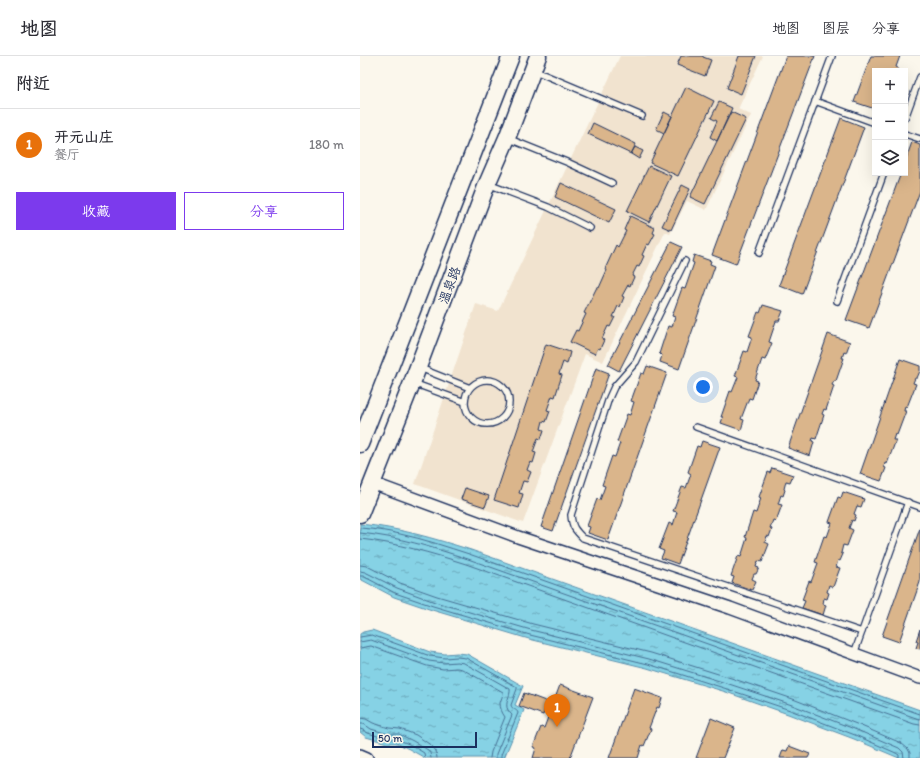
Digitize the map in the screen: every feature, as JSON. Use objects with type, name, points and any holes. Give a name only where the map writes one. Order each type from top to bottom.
[{"type":"main road","name":"温泉路","points":[[360,444],[511,56]]},
{"type":"main road","name":"温泉路","points":[[362,509],[535,63]]},
{"type":"street","points":[[372,483],[518,537],[730,608],[920,678]]},
{"type":"street","points":[[360,755],[367,758]]},
{"type":"lane","points":[[759,252],[832,56]]},
{"type":"lane","points":[[535,63],[642,116]]},
{"type":"lane","points":[[908,110],[920,78]]},
{"type":"lane","points":[[815,101],[872,122]]},
{"type":"lane","points":[[908,135],[920,139]]},
{"type":"lane","points":[[507,138],[569,163],[612,183]]},
{"type":"lane","points":[[837,301],[883,176]]},
{"type":"lane","points":[[487,184],[548,207],[590,228]]},
{"type":"lane","points":[[685,261],[636,362],[614,387],[608,398],[571,516],[572,524],[583,538],[862,632]]},
{"type":"lane","points":[[417,368],[470,388]]},
{"type":"lane","points":[[482,380],[496,382],[506,391],[509,404],[507,411],[498,421],[492,423],[485,424],[474,419],[469,415],[465,402],[466,395],[470,388],[475,383],[482,380]]},
{"type":"lane","points":[[412,383],[465,402]]},
{"type":"lane","points":[[696,427],[920,507]]},
{"type":"lane","points":[[854,654],[908,502]]},
{"type":"shaded area","points":[[620,56],[763,56],[738,109],[751,115],[706,210],[687,201],[670,234],[665,232],[603,362],[585,354],[523,523],[415,484],[476,304],[498,311]]},
{"type":"water","points":[[360,524],[416,534],[471,550],[920,710],[920,758],[899,758],[854,739],[726,692],[647,668],[529,639],[394,597],[360,579]]},
{"type":"water","points":[[372,630],[430,652],[467,654],[523,686],[515,705],[524,710],[504,758],[425,758],[396,743],[387,743],[366,737],[360,732],[360,634]]},
{"type":"building","points":[[681,56],[703,56],[711,60],[705,76],[677,65]]},
{"type":"building","points":[[739,56],[756,56],[741,94],[727,88]]},
{"type":"building","points":[[786,56],[815,56],[736,264],[712,255]]},
{"type":"building","points":[[871,56],[900,56],[896,67],[898,68],[872,68],[872,108],[854,102]]},
{"type":"building","points":[[686,87],[714,101],[678,176],[650,163]]},
{"type":"building","points":[[719,102],[732,108],[717,141],[710,137],[717,121],[711,118]]},
{"type":"building","points":[[664,112],[672,116],[664,133],[656,129]]},
{"type":"building","points":[[731,112],[746,119],[705,204],[690,197]]},
{"type":"building","points":[[841,118],[864,127],[802,294],[779,285]]},
{"type":"building","points":[[593,123],[636,144],[631,154],[588,134]]},
{"type":"building","points":[[912,142],[920,145],[920,191],[869,328],[846,320],[900,176],[908,176],[908,153]]},
{"type":"building","points":[[635,147],[643,151],[639,159],[631,154]]},
{"type":"building","points":[[649,166],[671,176],[649,222],[627,211]]},
{"type":"building","points":[[561,183],[616,209],[609,223],[555,197]]},
{"type":"building","points":[[682,185],[690,189],[671,230],[662,226]]},
{"type":"building","points":[[630,216],[655,228],[653,233],[655,234],[649,245],[647,244],[639,267],[637,266],[632,276],[634,277],[630,286],[628,285],[622,296],[624,297],[620,307],[618,306],[613,317],[615,317],[610,327],[608,326],[602,339],[604,340],[600,349],[598,348],[595,354],[570,342],[576,330],[578,331],[586,314],[584,313],[597,287],[599,288],[607,270],[605,269],[616,245],[618,247],[626,231],[624,230]]},
{"type":"building","points":[[671,242],[682,247],[619,371],[608,365]]},
{"type":"building","points":[[694,255],[711,261],[710,264],[715,266],[679,369],[660,362],[662,355],[659,354],[668,326],[672,327],[675,317],[672,316],[682,288],[685,289],[694,263],[692,262]]},
{"type":"building","points":[[763,305],[783,311],[779,321],[776,321],[769,342],[772,343],[765,360],[762,359],[755,380],[758,381],[752,399],[749,398],[741,419],[744,420],[741,430],[721,423],[723,417],[721,417],[730,391],[732,392],[738,377],[735,376],[744,351],[747,352],[752,337],[749,336],[758,312],[760,313]]},
{"type":"building","points":[[828,334],[850,342],[846,353],[844,352],[842,358],[844,358],[836,381],[834,381],[832,385],[834,386],[826,410],[824,409],[822,414],[824,415],[816,439],[813,438],[812,441],[814,442],[810,456],[788,448]]},
{"type":"building","points":[[546,344],[570,352],[567,364],[563,362],[559,374],[562,375],[555,397],[552,396],[547,410],[550,411],[546,422],[543,421],[541,429],[544,430],[541,439],[538,438],[533,452],[536,453],[533,463],[530,462],[527,470],[531,472],[527,482],[523,481],[519,493],[523,494],[519,508],[494,500]]},
{"type":"building","points":[[900,359],[920,366],[920,371],[913,383],[916,384],[907,407],[905,406],[904,411],[906,411],[897,435],[895,434],[893,440],[896,440],[887,464],[885,463],[884,467],[886,468],[881,481],[860,474]]},
{"type":"building","points":[[647,366],[667,373],[608,540],[588,533],[590,527],[587,526],[597,499],[600,500],[605,486],[602,485],[612,456],[615,457],[620,443],[617,442],[627,414],[630,415],[634,402],[631,401],[641,373],[644,374]]},
{"type":"building","points":[[596,368],[609,373],[553,531],[541,527]]},
{"type":"building","points":[[702,441],[720,447],[678,564],[661,558],[664,551],[659,549],[669,523],[673,525],[677,512],[673,511],[682,487],[686,488],[691,474],[688,472],[697,446],[700,447]]},
{"type":"building","points":[[772,468],[793,475],[790,482],[786,481],[783,496],[781,495],[778,504],[782,505],[776,521],[773,520],[769,537],[767,536],[765,542],[769,544],[762,562],[758,561],[756,567],[759,568],[752,579],[756,581],[752,590],[732,583],[734,577],[731,576],[738,556],[741,557],[747,538],[745,537],[753,512],[756,513],[761,498],[759,497],[768,472],[770,473]]},
{"type":"building","points":[[465,488],[489,496],[485,507],[461,499]]},
{"type":"building","points":[[843,492],[864,499],[861,507],[857,506],[854,514],[856,515],[854,521],[852,520],[849,528],[853,530],[847,546],[843,545],[841,553],[843,554],[840,561],[838,560],[836,567],[840,568],[833,587],[829,585],[827,599],[824,598],[823,604],[826,605],[823,615],[802,608],[805,601],[802,600],[818,563],[815,562],[824,536],[827,537],[832,523],[829,522],[838,497],[841,498]]},
{"type":"building","points":[[920,528],[920,582],[899,642],[882,636]]},
{"type":"building","points":[[920,629],[920,649],[916,648],[918,642],[916,641]]},
{"type":"building","points":[[560,685],[593,697],[570,758],[533,758],[536,748],[533,747],[541,727],[544,728]]},
{"type":"building","points":[[634,688],[662,698],[659,708],[657,707],[649,728],[651,729],[644,746],[642,745],[638,758],[609,758]]},
{"type":"building","points":[[524,693],[548,702],[543,715],[519,706]]},
{"type":"building","points":[[711,718],[735,728],[723,758],[696,758]]},
{"type":"building","points":[[789,746],[810,754],[808,758],[780,758],[783,750],[787,751]]},
{"type":"place","name":"开元山庄","points":[[557,727]]}]
